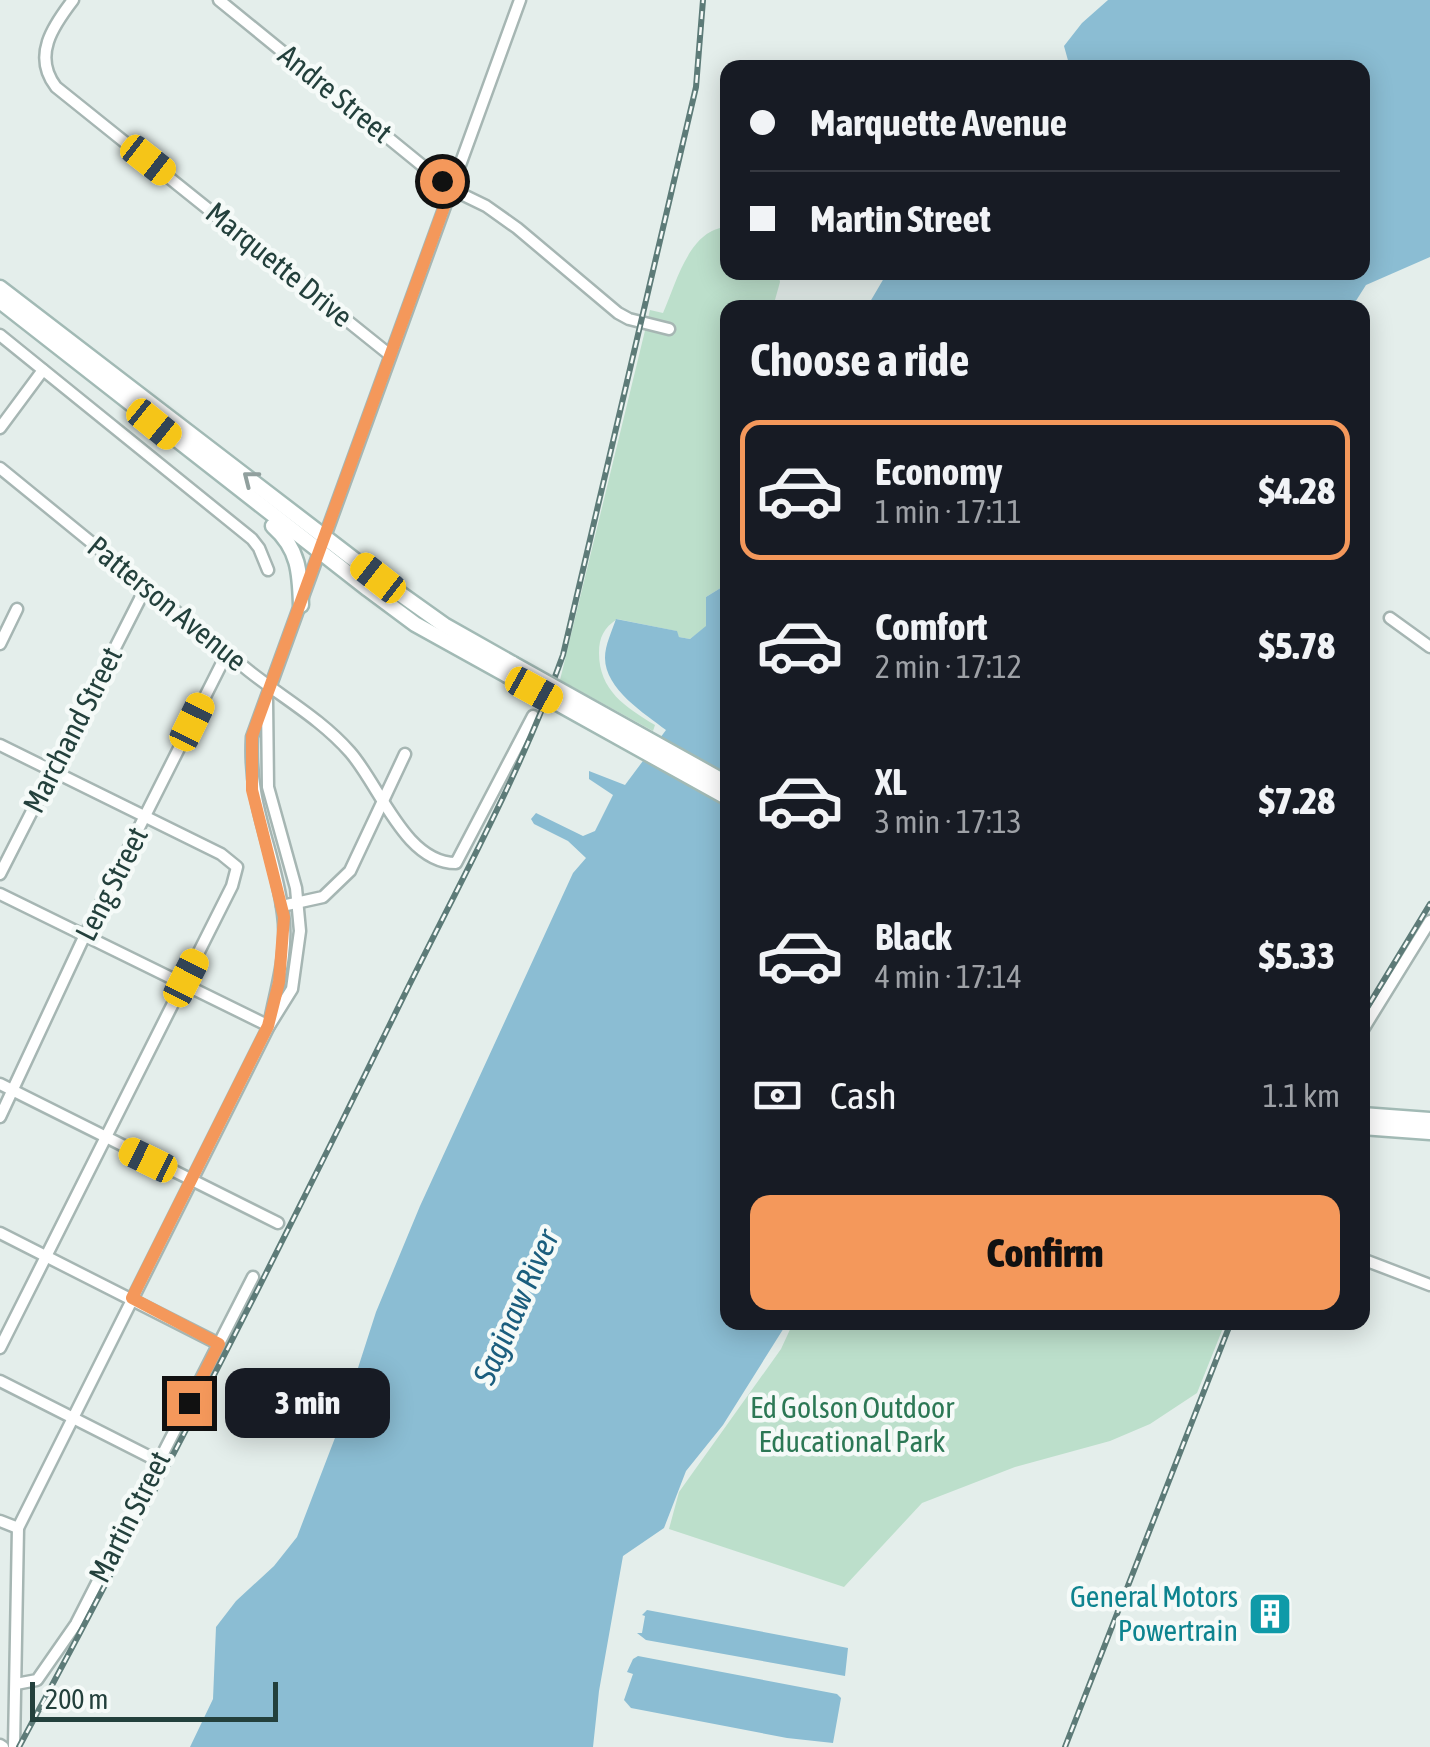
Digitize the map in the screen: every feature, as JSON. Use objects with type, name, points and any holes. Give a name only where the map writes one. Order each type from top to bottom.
[{"type":"main road","points":[[0,288],[444,624],[510,670],[720,793]]},
{"type":"main road","points":[[0,301],[415,624],[720,780]]},
{"type":"main road","points":[[250,499],[294,550],[302,605]]},
{"type":"main road","points":[[1370,1116],[1430,1120]]},
{"type":"main road","points":[[1370,1127],[1430,1132]]},
{"type":"street","name":"Marquette Drive","points":[[73,0],[51,31],[45,52],[46,68],[56,87],[390,355]]},
{"type":"street","name":"Andre Street","points":[[220,0],[451,188],[517,228],[618,312],[629,319],[669,329]]},
{"type":"street","points":[[268,1026],[282,961],[282,906],[258,820],[251,776],[252,736],[520,0]]},
{"type":"street","points":[[0,335],[252,539],[268,570]]},
{"type":"street","points":[[0,428],[43,370]]},
{"type":"street","name":"Patterson Avenue","points":[[0,468],[227,652],[269,694],[324,725],[351,753],[404,833],[416,846],[445,863],[456,863],[533,716]]},
{"type":"street","name":"Marchand Street","points":[[0,874],[146,587]]},
{"type":"street","points":[[0,644],[18,609]]},
{"type":"street","points":[[1390,618],[1430,647]]},
{"type":"street","name":"Leng Street","points":[[0,1117],[84,937],[227,652]]},
{"type":"street","points":[[14,1747],[18,1528],[268,1026],[292,989],[299,950],[299,904],[268,788],[269,694]]},
{"type":"street","points":[[0,746],[221,854],[237,867],[232,886],[0,1348]]},
{"type":"street","points":[[282,906],[323,898],[350,871],[405,754]]},
{"type":"street","points":[[0,894],[268,1026]]},
{"type":"street","points":[[1370,1018],[1430,920]]},
{"type":"street","points":[[0,1084],[278,1223]]},
{"type":"street","points":[[0,1233],[219,1344]]},
{"type":"street","points":[[1370,1262],[1430,1285]]},
{"type":"street","name":"Martin Street","points":[[16,1684],[38,1680],[58,1653],[254,1277]]},
{"type":"street","points":[[0,1382],[158,1461]]},
{"type":"street","points":[[0,1522],[18,1528]]},
{"type":"green space","points":[[720,229],[720,280],[780,282],[775,300],[720,300],[720,588],[706,597],[706,627],[690,639],[679,637],[676,631],[617,619],[600,642],[600,666],[609,687],[624,704],[655,725],[653,731],[560,680],[650,310],[663,313],[693,247]]},
{"type":"green space","name":"Ed Golson Outdoor Educational Park","points":[[789,1330],[1222,1330],[1197,1393],[1150,1424],[1110,1441],[1015,1467],[922,1503],[844,1587],[669,1529],[679,1492],[781,1349]]},
{"type":"water","points":[[1108,0],[1430,0],[1430,257],[1366,285],[1356,300],[871,300],[883,280],[1370,280],[1370,60],[1068,60],[1064,46]]},
{"type":"water","name":"Saginaw River","points":[[720,588],[720,1330],[783,1330],[723,1425],[686,1471],[664,1528],[623,1556],[593,1747],[190,1747],[213,1699],[216,1627],[297,1537],[338,1430],[376,1312],[420,1206],[573,873],[586,858],[568,841],[531,819],[536,813],[583,836],[595,831],[613,795],[589,779],[589,771],[625,785],[666,730],[628,700],[607,669],[605,653],[616,619],[677,631],[679,637],[690,639],[706,626],[706,597]]},
{"type":"water","points":[[647,1610],[848,1648],[845,1676],[646,1640],[637,1633],[642,1633],[642,1615]]},
{"type":"water","points":[[638,1656],[837,1694],[841,1698],[833,1743],[631,1708],[624,1700],[633,1674],[627,1672]]},
{"type":"railway","points":[[19,1747],[302,1202],[483,839],[545,702],[563,655],[696,87],[703,0]]},
{"type":"railway","points":[[1370,1003],[1430,904]]},
{"type":"railway","points":[[1065,1747],[1228,1330]]},
{"type":"place","name":"General Motors Powertrain","points":[[1270,1614]]},
{"type":"route","points":[[189,1403],[219,1344],[132,1298],[268,1026],[282,961],[284,917],[252,790],[252,736],[451,188],[442,181]]}]
